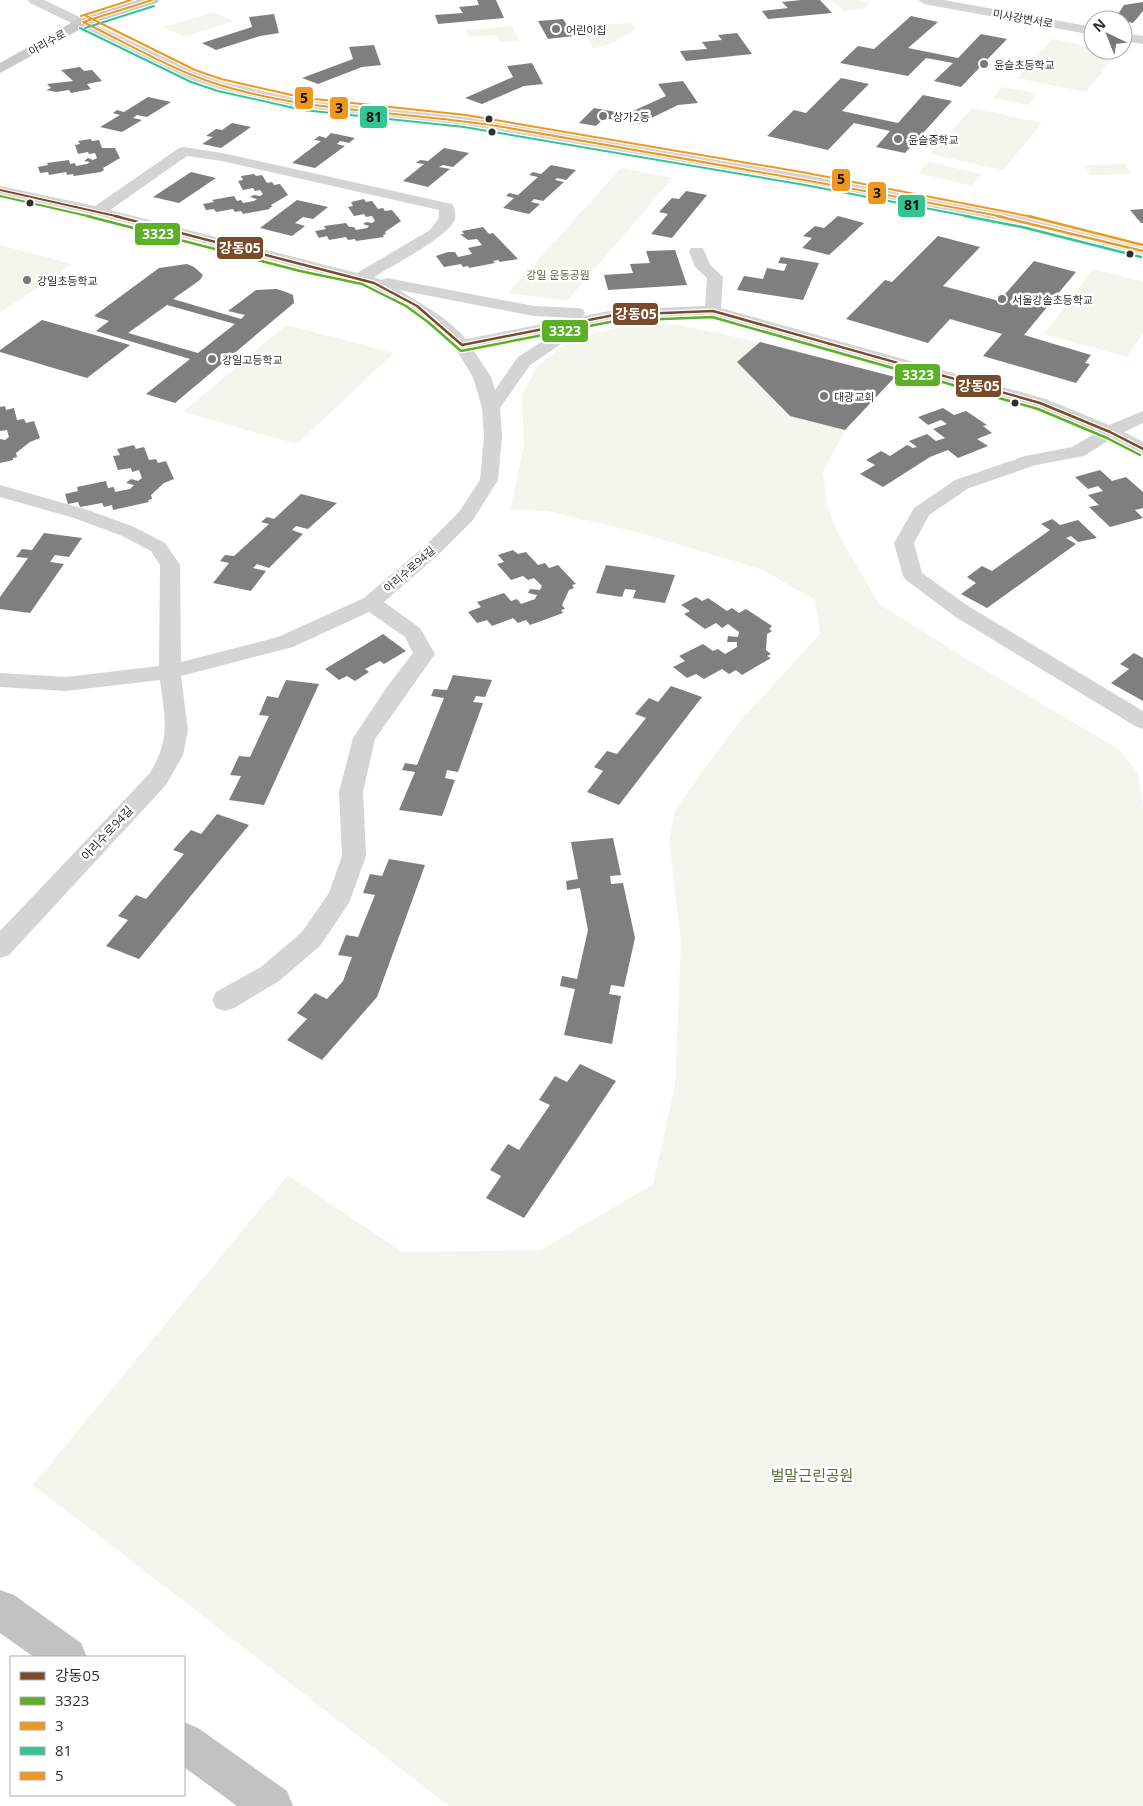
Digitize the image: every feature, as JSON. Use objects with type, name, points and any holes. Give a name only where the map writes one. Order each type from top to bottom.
[{"type":"highway","points":[[0,1609],[66,1656]]},
{"type":"highway","points":[[185,1743],[272,1806]]},
{"type":"main road","name":"아리수로","points":[[0,69],[83,22],[152,0]]},
{"type":"street","points":[[34,0],[193,76],[219,85],[304,104],[465,121],[806,180],[1023,221],[1143,251]]},
{"type":"street","name":"미사강변서로","points":[[924,0],[1083,29]]},
{"type":"street","points":[[98,211],[184,152],[222,157],[447,207],[447,220],[435,233],[366,280]]},
{"type":"street","points":[[0,190],[98,211],[366,280],[534,311],[614,315],[713,312],[799,334],[1040,403],[1110,432],[1143,449]]},
{"type":"street","points":[[697,251],[703,267],[715,277]]},
{"type":"street","points":[[715,277],[733,269]]},
{"type":"street","points":[[713,312],[715,277]]},
{"type":"street","name":"아리수로94길","points":[[0,680],[66,684],[170,672],[285,642],[371,603],[432,550],[466,516],[489,480],[493,436],[491,408],[482,377],[462,345],[449,330],[432,316],[366,280]]},
{"type":"street","points":[[462,345],[614,315]]},
{"type":"street","points":[[491,408],[524,361],[561,336],[614,315]]},
{"type":"street","points":[[1143,416],[1110,432],[1077,452],[1032,460],[962,484],[921,512],[904,543],[913,576],[921,582],[961,611],[1143,721]]},
{"type":"street","points":[[0,491],[81,514],[127,531],[158,548],[170,565],[170,672]]},
{"type":"street","points":[[225,1000],[270,974],[310,939],[340,896],[354,856],[351,792],[364,738],[395,692],[424,654],[413,633],[371,603]]},
{"type":"street","name":"아리수로94길","points":[[0,948],[158,779],[172,755],[177,730],[170,672]]},
{"type":"green space","points":[[830,0],[858,0],[871,3],[863,9],[844,11]]},
{"type":"green space","points":[[214,12],[234,21],[184,37],[163,27]]},
{"type":"green space","points":[[632,23],[635,30],[612,43],[593,49],[582,26]]},
{"type":"green space","points":[[512,26],[519,41],[500,42],[496,35],[469,37],[466,30]]},
{"type":"green space","points":[[1052,39],[1083,45],[1083,60],[1112,60],[1086,92],[1017,78]]},
{"type":"green space","points":[[1002,87],[1037,93],[1029,105],[993,98]]},
{"type":"green space","points":[[972,108],[1042,123],[1003,170],[930,154]]},
{"type":"green space","points":[[929,162],[982,174],[972,186],[918,173]]},
{"type":"green space","points":[[1124,164],[1132,174],[1090,175],[1083,165]]},
{"type":"green space","name":"강일 운동공원","points":[[621,168],[673,178],[567,301],[508,293]]},
{"type":"green space","points":[[0,245],[72,264],[0,313]]},
{"type":"green space","points":[[1093,269],[1143,282],[1143,334],[1127,357],[1044,334]]},
{"type":"green space","name":"벌말근린공원","points":[[674,324],[760,342],[738,362],[790,416],[845,430],[823,472],[827,503],[837,532],[879,604],[968,660],[1120,750],[1138,773],[1143,808],[1143,1806],[449,1806],[33,1485],[288,1175],[402,1252],[541,1250],[653,1184],[675,1085],[681,942],[669,840],[676,808],[739,722],[820,634],[815,600],[761,569],[636,532],[547,511],[510,510],[524,445],[522,395],[537,367],[558,349],[592,334],[631,325]]},
{"type":"green space","points":[[286,325],[394,353],[297,444],[183,412]]},
{"type":"building","points":[[477,0],[496,0],[504,18],[438,24],[435,15],[463,13],[459,7],[479,5]]},
{"type":"building","points":[[820,0],[832,13],[768,19],[762,11],[788,8],[782,2]]},
{"type":"building","points":[[1143,2],[1143,11],[1133,23],[1133,10],[1121,10],[1124,5]]},
{"type":"building","points":[[274,14],[279,33],[260,36],[216,50],[202,43],[252,27],[249,17]]},
{"type":"building","name":"윤슬초등학교","points":[[911,16],[938,22],[908,48],[958,58],[981,34],[1007,39],[961,87],[934,81],[953,63],[926,58],[908,76],[840,63],[858,46],[874,49]]},
{"type":"building","name":"어린이집","points":[[563,19],[574,36],[548,39],[538,21]]},
{"type":"building","points":[[737,33],[752,54],[686,61],[680,51],[707,49],[702,42],[722,40],[718,35]]},
{"type":"building","points":[[374,45],[381,65],[362,67],[318,84],[302,78],[353,59],[349,47]]},
{"type":"building","points":[[532,63],[543,84],[524,86],[482,104],[465,98],[513,77],[507,66]]},
{"type":"building","points":[[80,67],[84,71],[92,70],[102,81],[87,84],[91,89],[71,93],[69,90],[56,92],[46,90],[51,88],[47,84],[73,81],[61,70]]},
{"type":"building","name":"윤슬중학교","points":[[841,78],[869,84],[842,111],[898,123],[923,95],[952,101],[905,153],[876,147],[890,131],[854,123],[828,150],[767,136],[794,110],[806,113]]},
{"type":"building","points":[[683,81],[698,103],[678,105],[639,124],[620,117],[666,96],[658,84]]},
{"type":"building","points":[[148,97],[171,102],[147,117],[137,115],[133,118],[142,120],[122,132],[100,127],[120,115],[113,113],[117,110],[124,112]]},
{"type":"building","name":"상가2동","points":[[594,108],[622,113],[615,120],[604,118],[596,126],[579,123]]},
{"type":"building","points":[[232,123],[251,127],[221,148],[202,144],[213,137],[206,136],[216,129],[222,130]]},
{"type":"building","points":[[331,133],[355,138],[349,143],[340,141],[337,144],[345,146],[315,168],[292,163],[321,141],[314,140],[319,136],[326,138]]},
{"type":"building","points":[[91,139],[92,141],[99,140],[102,148],[115,148],[120,158],[103,168],[104,170],[101,172],[74,176],[73,174],[67,175],[66,172],[49,175],[48,172],[40,173],[38,167],[48,165],[47,163],[69,160],[70,164],[75,163],[76,166],[90,162],[84,161],[88,158],[93,160],[97,158],[95,153],[78,154],[75,145],[80,144],[78,141]]},
{"type":"building","points":[[444,148],[469,153],[453,167],[443,165],[439,167],[450,169],[428,187],[403,181],[424,164],[416,163],[420,160],[428,161]]},
{"type":"building","points":[[551,165],[576,170],[566,180],[557,178],[555,180],[564,182],[543,201],[534,199],[531,202],[540,204],[529,214],[503,208],[514,198],[506,196],[509,193],[518,195],[538,177],[529,175],[533,172],[541,174]]},
{"type":"building","points":[[191,172],[216,178],[179,203],[153,197]]},
{"type":"building","points":[[254,174],[256,176],[262,175],[267,183],[280,184],[288,195],[271,205],[270,209],[243,214],[241,211],[235,212],[233,209],[216,212],[214,209],[206,210],[203,204],[214,202],[212,200],[234,196],[237,201],[241,200],[243,203],[257,199],[250,197],[263,194],[260,190],[255,191],[253,188],[243,190],[238,181],[243,180],[241,176]]},
{"type":"building","points":[[686,191],[707,195],[672,238],[651,234],[668,214],[659,212],[672,198],[679,199]]},
{"type":"building","points":[[364,199],[366,202],[372,201],[378,209],[392,210],[401,221],[385,232],[384,237],[356,241],[355,239],[348,240],[346,237],[329,240],[327,236],[319,238],[315,231],[326,229],[324,226],[346,223],[349,227],[354,227],[356,230],[367,228],[369,226],[363,224],[375,221],[372,216],[366,217],[364,214],[354,216],[348,207],[353,206],[351,202]]},
{"type":"building","points":[[297,200],[328,207],[313,219],[303,217],[295,223],[305,226],[292,236],[260,228]]},
{"type":"building","points":[[1143,209],[1143,223],[1141,223],[1130,210]]},
{"type":"building","points":[[838,216],[864,223],[829,255],[802,248],[812,238],[803,236],[815,226],[824,228]]},
{"type":"building","points":[[483,227],[489,234],[493,233],[518,259],[500,262],[498,260],[493,261],[495,263],[469,268],[468,266],[463,267],[461,264],[444,267],[436,256],[448,252],[455,252],[458,257],[472,254],[468,248],[482,245],[477,239],[468,240],[460,234],[464,234],[462,231]]},
{"type":"building","points":[[938,236],[980,247],[943,286],[999,301],[1034,261],[1076,272],[1024,335],[1091,355],[1085,363],[1090,364],[1076,383],[983,356],[1002,334],[950,319],[928,343],[846,319],[885,280],[892,282]]},
{"type":"building","points":[[675,250],[687,285],[608,290],[604,275],[633,273],[630,264],[650,263],[646,251]]},
{"type":"building","points":[[781,257],[819,263],[803,300],[737,290],[744,276],[763,279],[767,268],[784,271],[787,264],[778,263]]},
{"type":"building","points":[[187,264],[194,267],[203,275],[200,280],[173,299],[241,319],[245,315],[228,311],[256,290],[277,289],[286,292],[293,295],[294,303],[175,403],[146,394],[190,359],[96,331],[109,321],[94,316],[159,268]],"holes":[[[167,305],[235,324],[198,353],[128,333]]]},
{"type":"building","points":[[42,320],[130,345],[87,378],[0,352],[0,350]]},
{"type":"building","name":"대광교회","points":[[760,342],[895,377],[845,430],[790,416],[737,362]]},
{"type":"building","points":[[5,406],[6,410],[14,408],[17,420],[24,419],[26,423],[34,421],[40,438],[30,442],[16,453],[17,457],[13,458],[13,460],[0,463],[0,439],[5,440],[9,437],[7,430],[0,431],[0,407]]},
{"type":"building","points":[[943,408],[954,415],[966,411],[987,425],[983,426],[992,433],[977,439],[988,446],[958,458],[948,450],[930,457],[883,487],[860,474],[875,465],[866,460],[881,451],[890,456],[907,445],[913,448],[917,447],[909,441],[927,434],[936,441],[945,438],[933,429],[947,424],[941,420],[928,425],[918,417]]},
{"type":"building","points":[[134,445],[136,449],[144,447],[149,460],[156,459],[158,463],[166,461],[174,479],[164,483],[151,495],[152,499],[148,500],[149,502],[113,510],[112,505],[104,507],[102,503],[80,507],[78,502],[68,504],[65,494],[78,491],[77,487],[106,481],[108,488],[114,487],[115,492],[130,489],[134,485],[126,483],[131,479],[138,481],[142,478],[139,470],[132,472],[131,468],[118,470],[113,456],[120,455],[117,449]]},
{"type":"building","points":[[1100,470],[1112,481],[1126,477],[1143,492],[1143,508],[1135,510],[1143,518],[1110,527],[1089,507],[1099,505],[1088,495],[1103,491],[1098,486],[1088,489],[1075,477]]},
{"type":"building","points":[[301,494],[337,503],[308,529],[296,526],[292,530],[303,534],[269,568],[257,564],[253,568],[266,571],[251,591],[213,583],[229,563],[220,561],[225,555],[234,556],[269,524],[261,522],[267,517],[274,519]]},
{"type":"building","points":[[1052,519],[1060,525],[1078,520],[1097,538],[1078,542],[1071,536],[1066,538],[1076,544],[987,608],[961,594],[976,583],[967,577],[982,566],[992,571],[1050,530],[1041,524]]},
{"type":"building","points":[[44,533],[82,538],[69,557],[55,555],[50,562],[64,564],[30,613],[0,609],[0,597],[28,558],[16,557],[22,549],[32,550]]},
{"type":"building","points":[[513,550],[518,554],[526,552],[538,565],[545,563],[549,568],[558,565],[576,584],[572,585],[574,588],[569,590],[562,605],[565,609],[561,610],[563,613],[530,625],[526,620],[518,623],[513,618],[492,626],[487,620],[477,623],[468,612],[481,607],[477,602],[504,593],[511,601],[517,599],[521,604],[535,599],[537,595],[528,593],[530,589],[540,590],[542,586],[534,578],[528,580],[523,576],[511,580],[497,564],[504,562],[498,555]]},
{"type":"building","points":[[606,565],[675,575],[665,603],[633,598],[636,590],[625,589],[622,597],[596,593]]},
{"type":"building","points":[[696,597],[702,601],[708,598],[727,611],[732,608],[739,613],[746,609],[772,626],[769,629],[772,631],[767,634],[766,650],[771,654],[767,656],[771,658],[742,675],[736,670],[729,674],[722,669],[704,679],[696,674],[687,678],[673,667],[685,661],[679,656],[703,644],[713,651],[718,649],[725,654],[737,647],[737,642],[727,642],[728,636],[738,637],[739,632],[728,624],[722,628],[716,623],[705,629],[684,614],[690,611],[681,605]]},
{"type":"building","points":[[383,634],[406,651],[384,664],[380,661],[365,669],[369,672],[355,681],[347,676],[339,680],[325,669]]},
{"type":"building","points":[[1134,653],[1143,658],[1143,701],[1111,683],[1129,669],[1120,664]]},
{"type":"building","points":[[453,675],[492,680],[485,697],[476,696],[473,702],[483,703],[458,772],[447,770],[445,778],[455,780],[442,816],[399,810],[415,772],[402,770],[405,763],[417,765],[444,698],[431,696],[434,689],[447,690]]},
{"type":"building","points":[[286,680],[319,684],[264,805],[229,800],[241,776],[230,775],[239,756],[250,757],[269,716],[259,715],[267,696],[278,698]]},
{"type":"building","points":[[671,686],[702,697],[619,805],[587,792],[603,771],[594,767],[607,751],[617,754],[646,718],[635,714],[649,698],[658,702]]},
{"type":"building","points":[[217,814],[249,825],[139,959],[106,946],[128,920],[118,916],[136,895],[146,899],[184,854],[173,850],[191,830],[201,834]]},
{"type":"building","points":[[613,838],[621,875],[610,876],[611,884],[623,883],[635,938],[624,987],[611,985],[609,994],[621,996],[612,1044],[564,1035],[575,989],[560,986],[562,976],[577,979],[588,930],[580,888],[567,890],[566,881],[578,879],[571,842]]},
{"type":"building","points":[[389,859],[425,865],[377,997],[322,1060],[287,1040],[307,1019],[297,1013],[315,993],[327,999],[343,981],[352,957],[338,955],[346,935],[358,937],[375,895],[363,893],[370,874],[382,876]]},
{"type":"building","points":[[580,1064],[616,1081],[524,1218],[486,1198],[501,1176],[490,1170],[508,1144],[519,1150],[550,1105],[539,1100],[555,1076],[567,1082]]},
{"type":"transit line","name":"5","points":[[81,16],[131,0]]},
{"type":"transit line","name":"3","points":[[83,22],[152,0]]},
{"type":"transit line","name":"81","points":[[85,28],[154,6]]},
{"type":"transit line","name":"5","points":[[86,16],[195,70],[221,79],[305,98],[466,115],[807,173],[1024,215],[1143,245]]},
{"type":"transit line","name":"3","points":[[83,22],[193,76],[219,85],[304,104],[465,121],[806,179],[1023,221],[1143,251]]},
{"type":"transit line","name":"81","points":[[80,28],[191,82],[218,91],[303,110],[464,127],[805,185],[1022,227],[1141,257]]},
{"type":"transit line","name":"강동05","points":[[0,190],[107,214],[284,260],[362,278],[387,288],[417,306],[445,328],[462,345]]},
{"type":"transit line","name":"3323","points":[[0,196],[108,221],[300,271],[362,284],[406,306],[428,322],[461,351],[615,321],[712,317],[1038,409],[1107,438],[1140,455]]},
{"type":"transit line","name":"강동05","points":[[462,345],[614,315],[713,311],[1040,403],[1110,432],[1143,449]]},
{"type":"place","name":"어린이집","points":[[556,29]]},
{"type":"place","name":"윤슬초등학교","points":[[984,64]]},
{"type":"place","name":"상가2동","points":[[603,116]]},
{"type":"place","name":"윤슬중학교","points":[[898,139]]},
{"type":"place","name":"강일초등학교","points":[[27,280]]},
{"type":"place","name":"서울강솔초등학교","points":[[1002,299]]},
{"type":"place","name":"강일고등학교","points":[[212,359]]},
{"type":"place","name":"대광교회","points":[[824,396]]}]
